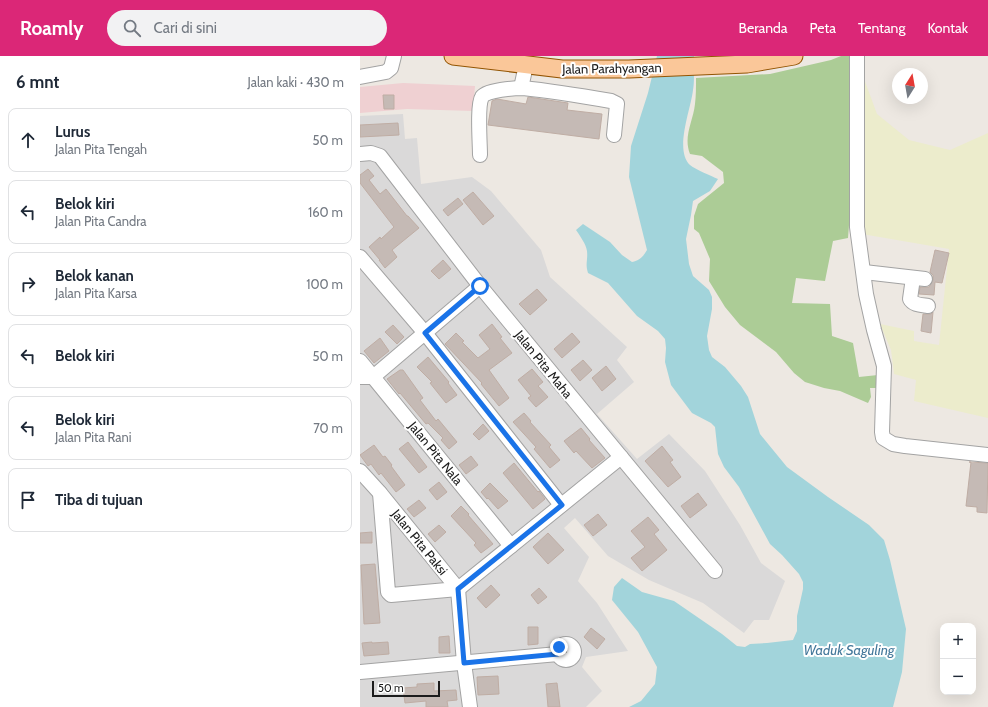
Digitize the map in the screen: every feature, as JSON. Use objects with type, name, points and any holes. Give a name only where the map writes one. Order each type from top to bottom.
[{"type":"main road","name":"Jalan Parahyangan","points":[[453,56],[526,66],[562,69],[629,69],[747,64],[794,56]]},
{"type":"street","points":[[360,77],[386,72],[391,68],[394,56]]},
{"type":"street","points":[[857,56],[857,227],[866,294],[884,366],[883,438],[893,444],[905,446],[988,455]]},
{"type":"street","points":[[521,88],[526,66]]},
{"type":"street","points":[[480,155],[480,108],[482,97],[486,93],[521,88],[611,101],[617,104],[614,135]]},
{"type":"street","name":"Jalan Pita Maha","points":[[360,154],[377,154],[380,156],[480,286],[715,571]]},
{"type":"street","points":[[360,257],[425,333],[562,505]]},
{"type":"street","points":[[864,272],[919,278],[910,299],[914,303],[928,306]]},
{"type":"street","points":[[367,377],[425,333],[480,286]]},
{"type":"street","name":"Jalan Pita Nala","points":[[360,361],[367,377],[511,546]]},
{"type":"street","points":[[470,707],[464,663],[458,589],[621,457]]},
{"type":"street","name":"Jalan Pita Paksi","points":[[360,471],[380,493],[458,589]]},
{"type":"street","name":"Jalan Pita Paksi","points":[[380,493],[388,592],[391,595],[458,589]]},
{"type":"street","points":[[360,672],[558,654]]},
{"type":"shaded area","points":[[403,83],[475,86],[473,111],[407,109],[360,113],[360,87]]},
{"type":"shaded area","points":[[403,114],[405,139],[417,138],[421,184],[472,177],[491,191],[541,250],[550,277],[627,347],[617,360],[634,382],[597,414],[637,459],[669,434],[705,471],[740,525],[761,563],[785,581],[769,620],[754,620],[744,633],[703,603],[649,580],[608,556],[575,518],[564,528],[589,557],[578,581],[597,603],[628,651],[586,657],[582,667],[602,691],[586,707],[360,707],[360,116]]},
{"type":"green space","points":[[841,56],[854,56],[853,173],[848,238],[833,241],[825,281],[796,278],[792,303],[830,304],[832,336],[853,343],[859,377],[878,375],[879,388],[870,388],[871,397],[868,403],[840,391],[805,382],[794,373],[776,352],[740,325],[725,307],[709,281],[710,259],[699,233],[694,229],[694,216],[698,204],[724,183],[723,172],[702,156],[690,154],[688,147],[688,135],[695,104],[696,78],[770,74],[831,60]]},
{"type":"green space","points":[[863,76],[877,114],[909,140],[950,150],[988,133],[988,418],[914,401],[916,380],[894,374],[891,350],[880,324],[914,331],[914,341],[939,345],[949,249],[862,234]]},
{"type":"water","name":"Waduk Saguling","points":[[657,56],[694,56],[694,86],[683,140],[683,150],[685,158],[690,165],[718,179],[710,191],[693,201],[686,239],[689,264],[693,276],[709,290],[712,297],[712,309],[707,336],[709,350],[712,357],[725,367],[741,386],[748,397],[760,434],[787,467],[869,525],[884,540],[906,629],[902,672],[893,707],[629,707],[641,701],[655,684],[657,667],[638,632],[612,600],[614,587],[622,578],[642,592],[674,601],[737,646],[745,647],[750,644],[793,640],[797,631],[797,616],[803,589],[803,582],[799,574],[770,544],[739,487],[724,467],[718,454],[715,427],[711,423],[692,413],[671,385],[665,362],[665,339],[658,331],[637,316],[608,283],[588,273],[586,248],[583,240],[576,230],[583,224],[610,242],[622,255],[632,262],[641,258],[647,250],[629,177],[631,146],[648,93]]},
{"type":"building","points":[[383,95],[394,95],[394,109],[384,109]]},
{"type":"building","points":[[528,97],[568,103],[567,110],[602,114],[599,139],[488,125],[492,101],[497,99],[526,104]]},
{"type":"building","points":[[398,123],[399,135],[360,137],[360,125]]},
{"type":"building","points":[[368,169],[374,176],[369,180],[380,194],[386,189],[407,216],[419,228],[392,250],[397,257],[385,268],[369,247],[380,237],[381,239],[394,227],[360,183],[360,175]]},
{"type":"building","points":[[473,192],[494,216],[483,225],[463,200]]},
{"type":"building","points":[[458,198],[463,204],[448,216],[443,210]]},
{"type":"building","points":[[935,250],[949,253],[942,283],[935,282],[934,295],[919,294],[920,287],[929,287],[933,280],[933,275],[930,272]]},
{"type":"building","points":[[443,260],[451,269],[439,279],[431,271]]},
{"type":"building","points":[[537,289],[547,300],[530,315],[519,304]]},
{"type":"building","points":[[933,312],[931,333],[921,331],[923,314],[931,314]]},
{"type":"building","points":[[492,324],[502,337],[500,338],[512,353],[489,370],[509,398],[499,406],[481,384],[482,383],[445,344],[456,333],[464,341],[462,342],[478,358],[490,349],[479,335]]},
{"type":"building","points":[[393,325],[404,337],[397,344],[385,332]]},
{"type":"building","points":[[572,333],[580,342],[562,358],[554,349]]},
{"type":"building","points":[[380,338],[389,351],[374,363],[364,351]]},
{"type":"building","points":[[428,357],[449,382],[448,383],[457,395],[446,403],[430,383],[432,382],[417,367]]},
{"type":"building","points":[[583,360],[592,370],[580,381],[571,370]]},
{"type":"building","points":[[606,366],[616,379],[602,391],[592,378]]},
{"type":"building","points":[[532,369],[543,382],[538,386],[548,397],[536,407],[528,398],[531,396],[518,380]]},
{"type":"building","points":[[400,370],[403,370],[423,398],[420,400],[436,421],[438,419],[457,442],[449,449],[441,440],[443,438],[428,423],[426,424],[387,379]]},
{"type":"building","points":[[524,413],[531,421],[530,422],[551,445],[549,447],[560,460],[550,468],[534,449],[536,447],[513,422]]},
{"type":"building","points":[[483,424],[489,431],[479,440],[473,434]]},
{"type":"building","points":[[581,428],[590,439],[589,440],[605,458],[592,468],[576,451],[574,453],[564,441]]},
{"type":"building","points":[[408,442],[427,467],[419,473],[399,449]]},
{"type":"building","points":[[374,445],[383,457],[385,456],[392,465],[391,466],[405,485],[396,492],[381,473],[379,475],[371,464],[368,466],[360,455]]},
{"type":"building","points":[[662,446],[673,460],[670,462],[681,477],[668,487],[645,461]]},
{"type":"building","points":[[471,456],[478,465],[466,474],[459,465]]},
{"type":"building","points":[[971,462],[988,463],[987,513],[977,512],[977,507],[966,506]]},
{"type":"building","points":[[514,463],[545,499],[533,509],[503,473]]},
{"type":"building","points":[[439,482],[447,492],[437,500],[429,490]]},
{"type":"building","points":[[490,483],[508,501],[498,509],[481,492]]},
{"type":"building","points":[[698,493],[707,505],[690,518],[681,506]]},
{"type":"building","points":[[419,500],[426,508],[414,517],[407,509]]},
{"type":"building","points":[[461,506],[493,544],[481,553],[474,545],[476,543],[451,516]]},
{"type":"building","points":[[598,514],[607,525],[593,536],[584,525]]},
{"type":"building","points":[[648,517],[659,530],[654,534],[667,550],[642,571],[631,558],[645,547],[631,531]]},
{"type":"building","points":[[439,525],[446,532],[435,542],[428,534]]},
{"type":"building","points":[[372,532],[372,543],[360,543],[360,533]]},
{"type":"building","points":[[548,533],[564,550],[548,564],[533,547]]},
{"type":"building","points":[[375,564],[380,623],[364,624],[361,565]]},
{"type":"building","points":[[491,585],[500,595],[486,608],[477,598]]},
{"type":"building","points":[[539,588],[547,597],[538,604],[531,595]]},
{"type":"building","points":[[528,627],[538,627],[538,644],[528,645]]},
{"type":"building","points":[[591,628],[605,639],[597,649],[584,637]]},
{"type":"building","points":[[449,636],[450,653],[439,653],[439,637]]},
{"type":"building","points":[[388,642],[389,654],[364,656],[362,643]]},
{"type":"building","points":[[498,676],[499,694],[478,695],[477,677]]},
{"type":"building","points":[[434,683],[434,691],[456,690],[457,700],[447,701],[448,707],[426,707],[426,701],[405,703],[403,688],[417,687],[417,684]]},
{"type":"building","points":[[557,683],[560,707],[548,707],[546,684]]},
{"type":"route","points":[[480,286],[425,333],[562,505],[458,589],[464,663],[558,654],[559,647]]}]
